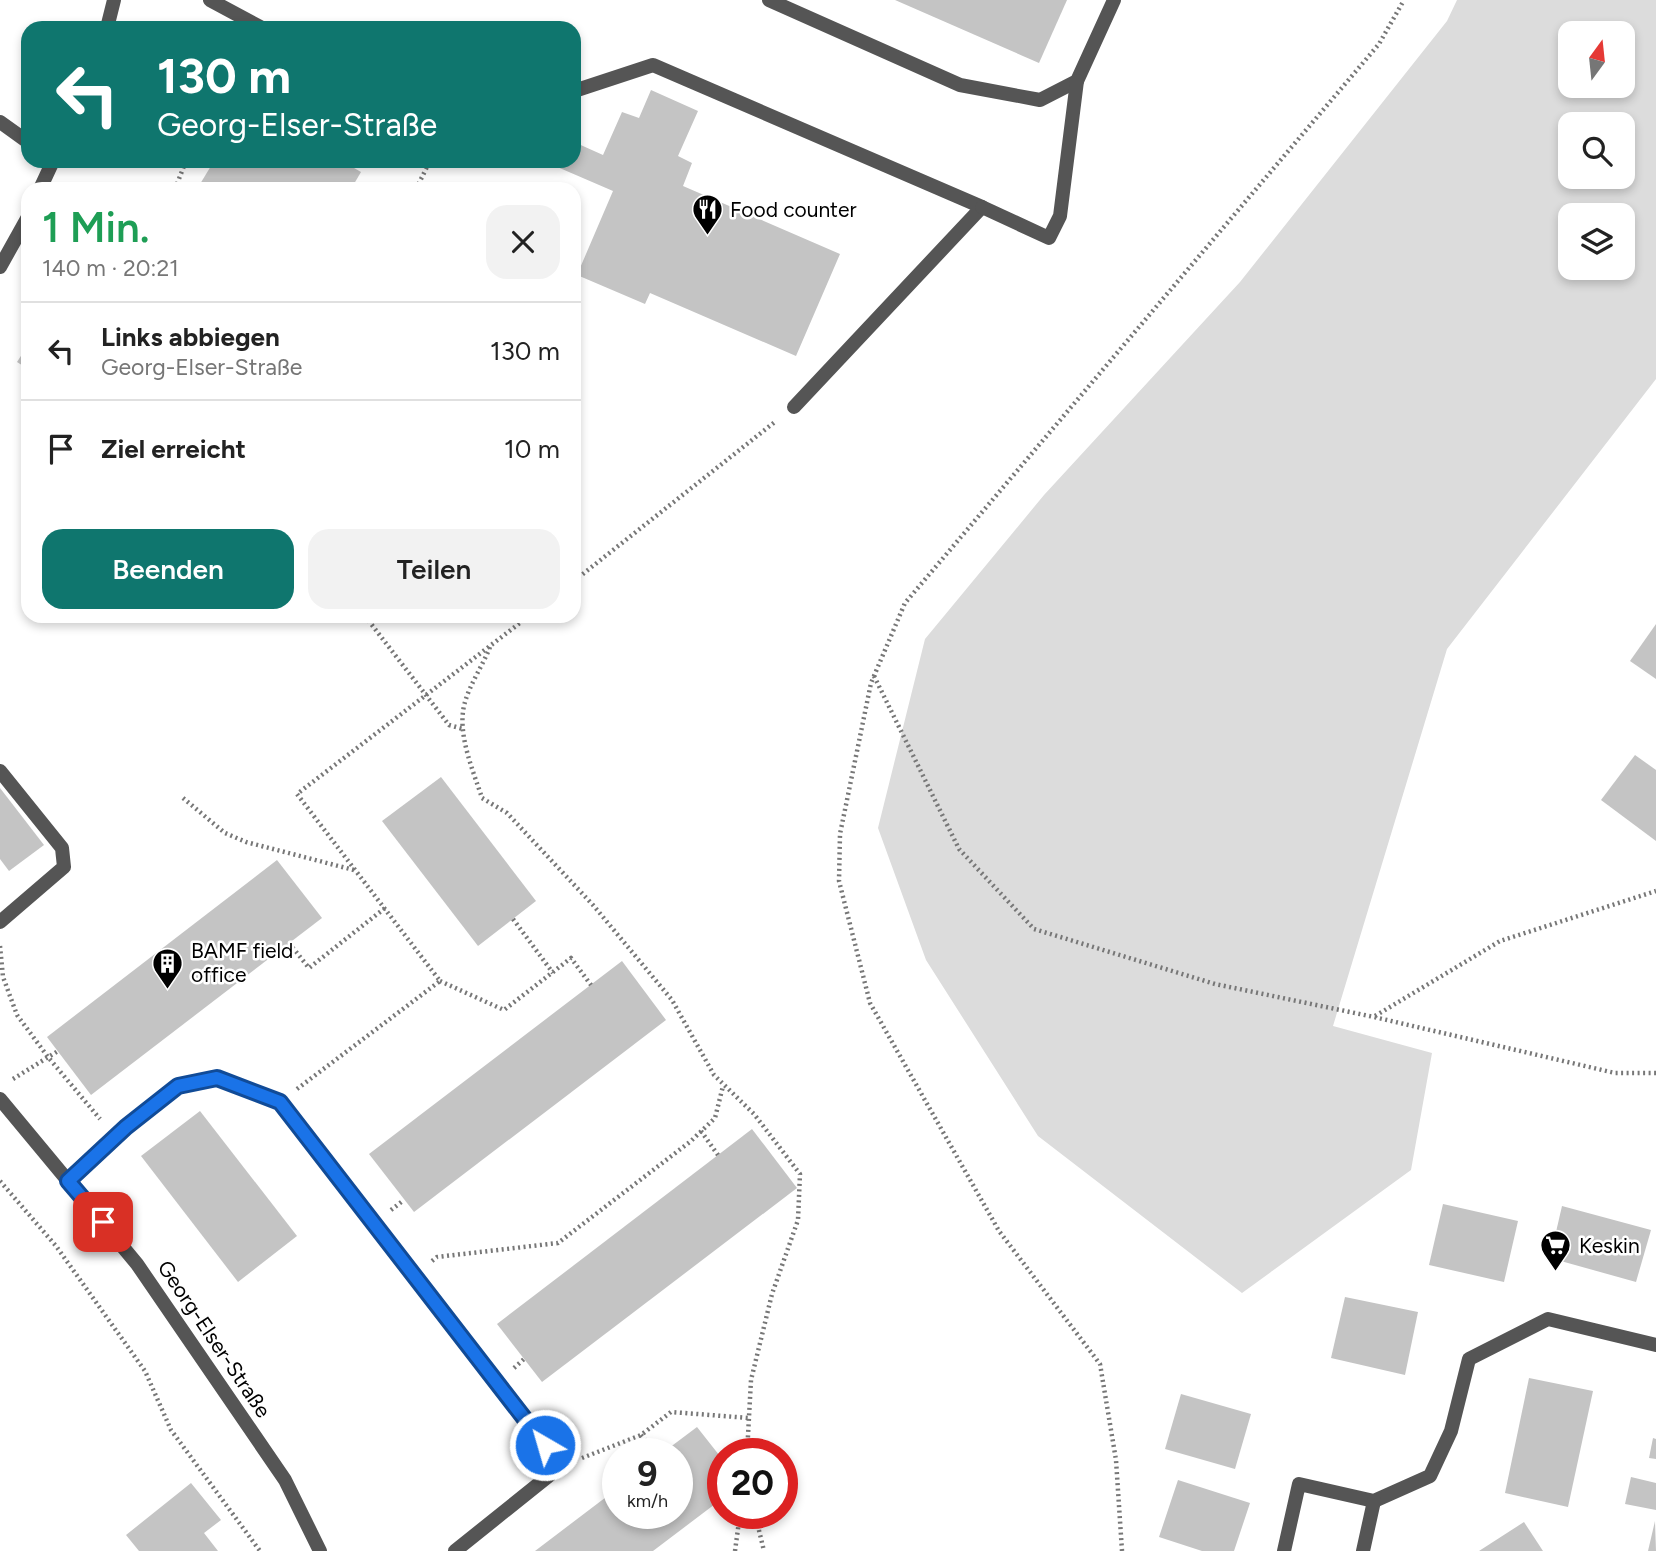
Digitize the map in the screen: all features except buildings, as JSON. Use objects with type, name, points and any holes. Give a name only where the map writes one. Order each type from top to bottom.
[{"type":"street","points":[[109,21],[114,0]]},
{"type":"street","points":[[210,0],[249,21]]},
{"type":"street","points":[[769,0],[960,85],[1040,100],[1077,81]]},
{"type":"street","points":[[581,89],[653,65],[1049,237],[1060,216],[1077,81],[1114,0]]},
{"type":"street","points":[[0,122],[21,137]]},
{"type":"street","points":[[794,407],[982,207]]},
{"type":"street","points":[[0,267],[21,230]]},
{"type":"street","points":[[0,771],[62,848],[64,867],[0,922]]},
{"type":"street","points":[[68,1181],[115,1137],[178,1086],[217,1078],[280,1102],[561,1466],[455,1551]]},
{"type":"street","name":"Georg-Elser-Straße","points":[[0,1099],[137,1264],[285,1480],[320,1551]]},
{"type":"street","points":[[1284,1551],[1299,1484],[1374,1501],[1430,1476],[1451,1431],[1469,1359],[1548,1319],[1656,1345]]},
{"type":"street","points":[[1363,1551],[1374,1501]]},
{"type":"path","points":[[1122,1551],[1116,1460],[1100,1364],[999,1231],[870,1003],[838,881],[840,834],[874,676],[905,603],[1379,44],[1404,0]]},
{"type":"path","points":[[581,575],[794,407]]},
{"type":"path","points":[[370,623],[449,725],[463,729]]},
{"type":"path","points":[[520,623],[297,794],[440,981],[504,1010],[571,958],[591,985]]},
{"type":"path","points":[[489,647],[465,702],[463,729],[482,798],[507,813],[602,915],[672,1000],[714,1075],[754,1114],[800,1174],[798,1220],[772,1294],[751,1380],[748,1438]]},
{"type":"path","points":[[874,676],[959,849],[1034,929],[1215,984],[1374,1017],[1615,1073],[1656,1073]]},
{"type":"path","points":[[183,798],[225,833],[246,842],[355,870]]},
{"type":"path","points":[[1374,1017],[1500,941],[1656,891]]},
{"type":"path","points":[[289,943],[309,968],[385,908]]},
{"type":"path","points":[[513,919],[553,973]]},
{"type":"path","points":[[0,946],[3,977],[17,1015],[48,1057],[115,1137]]},
{"type":"path","points":[[280,1102],[440,981]]},
{"type":"path","points":[[10,1081],[58,1051]]},
{"type":"path","points":[[414,1274],[437,1257],[558,1243],[715,1118],[723,1085]]},
{"type":"path","points":[[701,1131],[718,1154]]},
{"type":"path","points":[[0,1181],[56,1246],[145,1371],[171,1430],[260,1551]]},
{"type":"path","points":[[561,1466],[641,1435],[671,1412],[749,1418]]},
{"type":"path","points":[[735,1551],[738,1529]]},
{"type":"path","points":[[759,1529],[764,1551]]},
{"type":"shaded area","points":[[1457,0],[1656,0],[1656,379],[1447,649],[1333,1026],[1432,1053],[1411,1170],[1242,1293],[1038,1136],[926,960],[878,828],[925,639],[1044,495],[1240,282],[1447,21]]},
{"type":"place","name":"Food counter","points":[[707,237]]},
{"type":"place","name":"BAMF field office","points":[[168,990]]},
{"type":"place","name":"Keskin","points":[[1556,1273]]},
{"type":"route","points":[[103,1222],[68,1181],[126,1127],[178,1086],[217,1078],[280,1102],[545,1445]]}]
